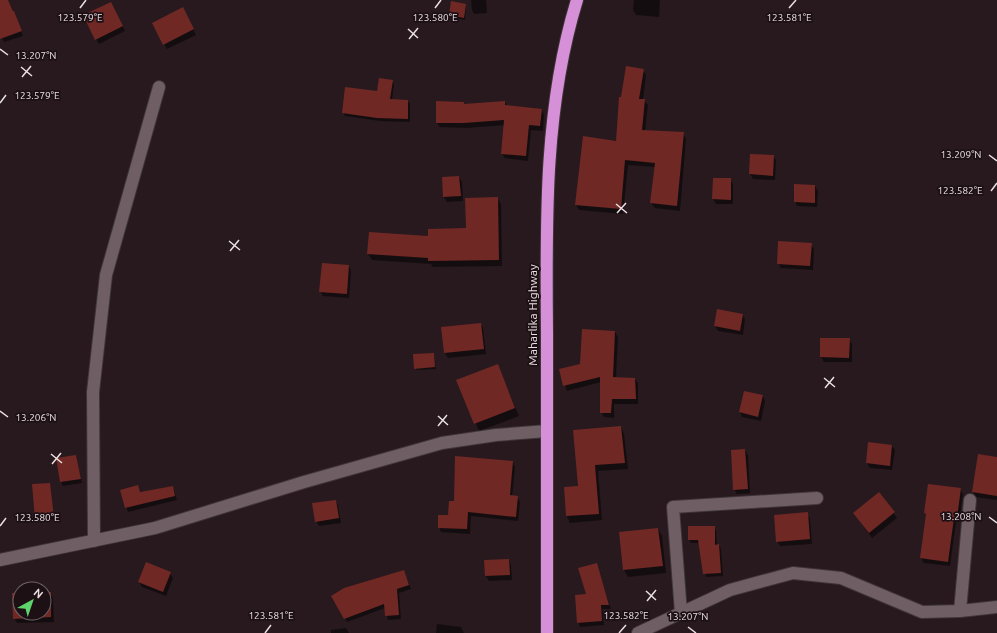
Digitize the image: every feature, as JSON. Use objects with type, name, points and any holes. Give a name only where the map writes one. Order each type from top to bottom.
[{"type":"highway","name":"Maharlika Highway","points":[[548,633],[546,290],[549,165],[558,79],[577,0]]},
{"type":"street","points":[[94,541],[93,392],[106,275],[159,88]]},
{"type":"street","points":[[0,560],[155,528],[304,482],[442,443],[496,435],[547,431]]},
{"type":"street","points":[[680,613],[673,507],[818,498]]},
{"type":"street","points":[[960,611],[970,500]]},
{"type":"street","points":[[638,633],[730,590],[793,573],[841,578],[922,612],[960,611],[997,607]]},
{"type":"building","points":[[0,0],[8,0],[22,31],[0,39]]},
{"type":"building","points":[[451,1],[466,4],[464,18],[449,15]]},
{"type":"building","points":[[111,2],[123,26],[95,40],[83,15]]},
{"type":"building","points":[[183,7],[194,29],[163,45],[152,23]]},
{"type":"building","points":[[626,66],[644,69],[639,99],[645,99],[642,130],[684,132],[677,206],[650,203],[655,163],[625,160],[621,209],[575,205],[583,136],[616,141],[619,97],[621,97]]},
{"type":"building","points":[[379,78],[393,80],[390,99],[408,100],[408,119],[377,118],[342,113],[345,87],[377,91]]},
{"type":"building","points":[[436,101],[464,102],[464,104],[505,101],[505,105],[542,109],[540,126],[529,125],[526,156],[501,154],[504,120],[464,123],[436,123]]},
{"type":"building","points":[[750,154],[774,155],[773,176],[749,174]]},
{"type":"building","points":[[459,176],[461,196],[443,197],[442,177]]},
{"type":"building","points":[[713,178],[731,178],[731,200],[712,199]]},
{"type":"building","points":[[794,184],[815,185],[815,203],[794,202]]},
{"type":"building","points":[[498,197],[499,260],[428,261],[428,258],[367,254],[369,232],[428,236],[428,229],[466,228],[465,198]]},
{"type":"building","points":[[778,241],[812,243],[810,266],[777,264]]},
{"type":"building","points":[[322,263],[349,265],[347,294],[319,292]]},
{"type":"building","points":[[717,309],[743,314],[740,331],[714,326]]},
{"type":"building","points":[[481,323],[484,349],[444,353],[441,327]]},
{"type":"building","points":[[582,329],[615,331],[613,377],[635,378],[636,399],[612,399],[611,413],[600,413],[600,377],[563,386],[559,369],[580,364]]},
{"type":"building","points":[[820,338],[850,338],[849,358],[820,357]]},
{"type":"building","points":[[434,353],[435,367],[414,369],[413,354]]},
{"type":"building","points":[[498,364],[515,408],[474,424],[456,380]]},
{"type":"building","points":[[744,391],[763,395],[758,417],[739,412]]},
{"type":"building","points":[[621,426],[625,463],[595,465],[599,514],[566,516],[564,487],[578,486],[573,430]]},
{"type":"building","points":[[868,442],[892,445],[890,466],[866,463]]},
{"type":"building","points":[[745,449],[748,489],[733,490],[731,450]]},
{"type":"building","points":[[978,454],[997,457],[997,496],[972,492]]},
{"type":"building","points":[[76,455],[81,479],[60,482],[56,458]]},
{"type":"building","points":[[455,456],[513,461],[510,495],[518,496],[516,517],[468,512],[467,529],[438,528],[438,515],[448,515],[449,501],[454,501]]},
{"type":"building","points":[[50,483],[54,517],[35,519],[32,484]]},
{"type":"building","points":[[928,484],[961,488],[957,518],[954,518],[948,562],[920,558],[926,514],[924,513]]},
{"type":"building","points":[[138,485],[140,492],[173,486],[175,496],[125,508],[120,490]]},
{"type":"building","points":[[879,492],[895,512],[869,533],[853,513]]},
{"type":"building","points":[[336,500],[339,518],[315,522],[312,503]]},
{"type":"building","points":[[808,512],[810,539],[776,542],[774,515]]},
{"type":"building","points":[[688,526],[715,526],[715,545],[719,544],[721,573],[703,574],[698,540],[688,540]]},
{"type":"building","points":[[658,528],[663,566],[623,570],[619,532]]},
{"type":"building","points":[[509,559],[510,575],[485,576],[484,560]]},
{"type":"building","points":[[146,562],[171,572],[163,592],[138,582]]},
{"type":"building","points":[[597,563],[609,605],[601,605],[602,621],[577,623],[575,595],[586,594],[578,568]]},
{"type":"building","points":[[404,570],[409,585],[397,589],[399,615],[385,616],[384,604],[344,619],[331,596],[344,588]]}]
